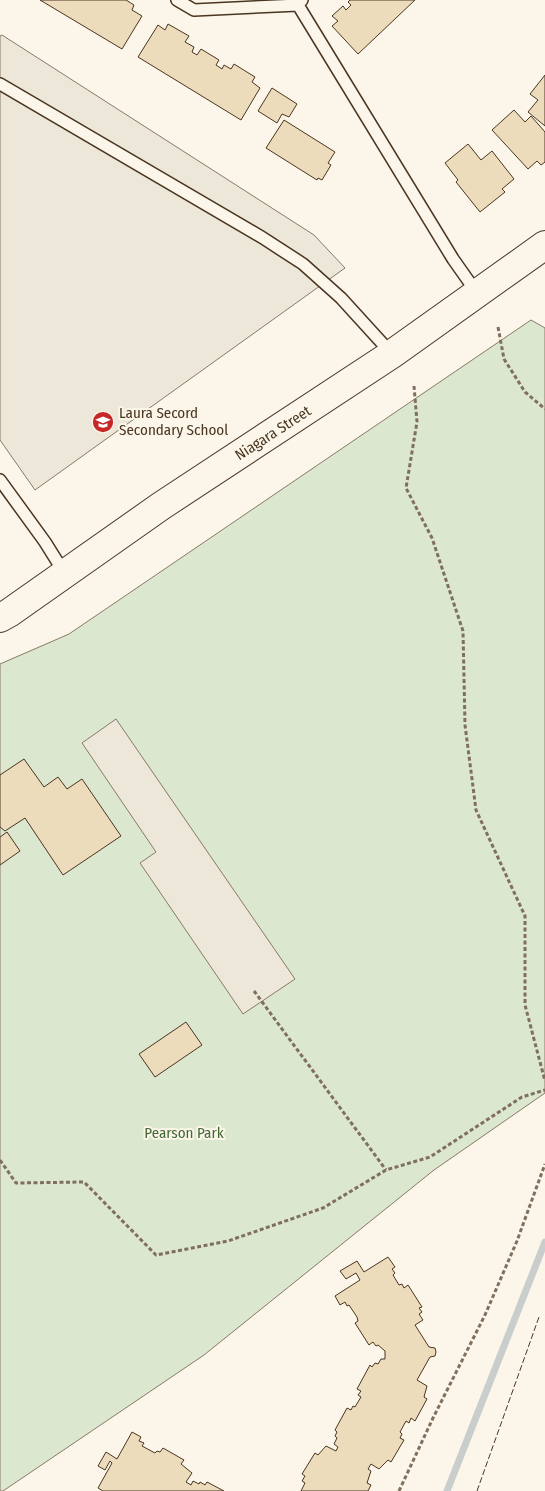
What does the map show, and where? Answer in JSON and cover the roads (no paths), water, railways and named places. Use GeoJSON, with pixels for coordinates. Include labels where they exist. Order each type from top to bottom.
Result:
{"type":"FeatureCollection","features":[{"type":"Feature","properties":{"kind":"main road","name":"Niagara Street"},"geometry":{"type":"LineString","coordinates":[[0,618],[161,506],[392,354],[545,245]]}},
{"type":"Feature","properties":{"kind":"lane"},"geometry":{"type":"LineString","coordinates":[[177,0],[194,10],[300,2],[453,259],[477,293]]}},
{"type":"Feature","properties":{"kind":"lane"},"geometry":{"type":"LineString","coordinates":[[0,84],[263,238],[303,264],[341,298],[392,354]]}},
{"type":"Feature","properties":{"kind":"lane"},"geometry":{"type":"LineString","coordinates":[[0,480],[65,574]]}},
{"type":"Feature","properties":{"kind":"waterway"},"geometry":{"type":"LineString","coordinates":[[447,1491],[545,1242]]}},
{"type":"Feature","properties":{"kind":"place","name":"Laura Secord Secondary School"},"geometry":{"type":"Point","coordinates":[103,422]}},
{"type":"Feature","properties":{"kind":"park label","name":"Pearson Park"},"geometry":{"type":"Point","coordinates":[184,1133]}}]}
